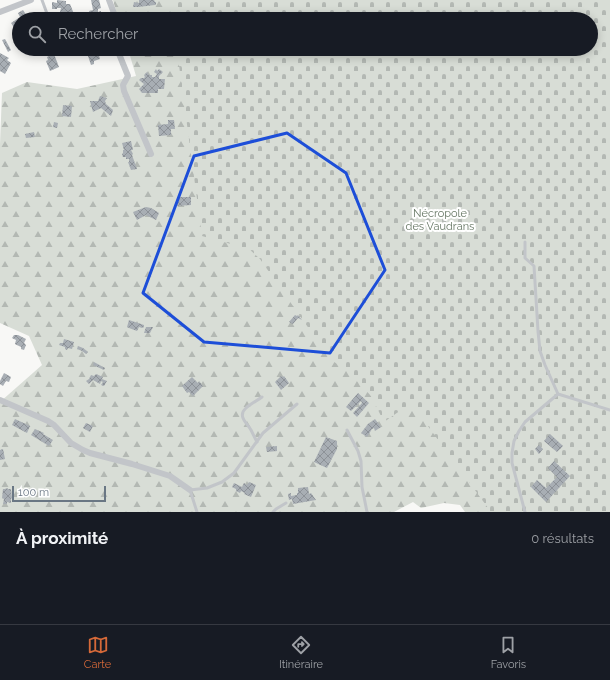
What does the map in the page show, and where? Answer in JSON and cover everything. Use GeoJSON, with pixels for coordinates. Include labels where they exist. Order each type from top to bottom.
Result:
{"type":"FeatureCollection","features":[{"type":"Feature","properties":{"kind":"street"},"geometry":{"type":"LineString","coordinates":[[0,12],[31,0]]}},
{"type":"Feature","properties":{"kind":"street"},"geometry":{"type":"LineString","coordinates":[[109,0],[114,12]]}},
{"type":"Feature","properties":{"kind":"street"},"geometry":{"type":"LineString","coordinates":[[120,56],[128,76],[123,85],[124,91],[150,154]]}},
{"type":"Feature","properties":{"kind":"street"},"geometry":{"type":"LineString","coordinates":[[0,400],[48,421],[71,442],[83,450],[170,476],[190,490]]}},
{"type":"Feature","properties":{"kind":"lane"},"geometry":{"type":"LineString","coordinates":[[42,0],[46,12]]}},
{"type":"Feature","properties":{"kind":"lane"},"geometry":{"type":"LineString","coordinates":[[525,242],[525,258],[534,266],[540,351],[558,394],[610,410]]}},
{"type":"Feature","properties":{"kind":"lane"},"geometry":{"type":"LineString","coordinates":[[525,512],[512,463],[514,441],[525,422],[558,394]]}},
{"type":"Feature","properties":{"kind":"lane"},"geometry":{"type":"LineString","coordinates":[[257,442],[244,420],[243,415],[244,410],[248,406],[262,397]]}},
{"type":"Feature","properties":{"kind":"lane"},"geometry":{"type":"LineString","coordinates":[[197,512],[190,490],[207,488],[222,482],[234,473],[263,433],[296,404]]}},
{"type":"Feature","properties":{"kind":"lane"},"geometry":{"type":"LineString","coordinates":[[347,430],[361,460],[362,487],[368,512]]}},
{"type":"Feature","properties":{"kind":"lane"},"geometry":{"type":"LineString","coordinates":[[273,512],[286,503]]}},
{"type":"Feature","properties":{"kind":"highlighted area"},"geometry":{"type":"Polygon","coordinates":[[[287,133],[346,173],[385,270],[330,353],[204,342],[143,293],[194,156],[287,133]]]}},
{"type":"Feature","properties":{"kind":"green space"},"geometry":{"type":"Polygon","coordinates":[[[113,0],[295,0],[290,12],[116,12],[113,0]]]}},
{"type":"Feature","properties":{"kind":"green space","name":"Nécropole des Vaudrans"},"geometry":{"type":"Polygon","coordinates":[[[175,0],[610,0],[610,512],[491,512],[411,403],[384,422],[371,396],[347,370],[331,360],[260,259],[249,249],[202,236],[179,65],[179,56],[598,56],[598,12],[176,12],[175,0]]]}},
{"type":"Feature","properties":{"kind":"green space"},"geometry":{"type":"Polygon","coordinates":[[[130,56],[287,56],[495,512],[465,512],[460,505],[444,503],[421,508],[413,502],[394,512],[0,512],[0,402],[42,365],[29,336],[0,323],[0,144],[2,93],[27,82],[77,89],[136,76],[130,56]]]}},
{"type":"Feature","properties":{"kind":"building"},"geometry":{"type":"Polygon","coordinates":[[[57,0],[66,1],[66,4],[70,4],[73,12],[60,12],[61,8],[52,9],[52,2],[57,3],[57,0]]]}},
{"type":"Feature","properties":{"kind":"building"},"geometry":{"type":"Polygon","coordinates":[[[91,0],[99,0],[101,8],[98,9],[98,12],[89,12],[93,10],[91,0]]]}},
{"type":"Feature","properties":{"kind":"building"},"geometry":{"type":"Polygon","coordinates":[[[139,0],[154,0],[156,4],[133,7],[134,2],[139,3],[139,0]]]}},
{"type":"Feature","properties":{"kind":"building"},"geometry":{"type":"Polygon","coordinates":[[[5,39],[11,50],[8,52],[2,40],[5,39]]]}},
{"type":"Feature","properties":{"kind":"building"},"geometry":{"type":"Polygon","coordinates":[[[0,53],[9,58],[7,60],[11,63],[5,74],[0,71],[0,53]]]}},
{"type":"Feature","properties":{"kind":"building"},"geometry":{"type":"Polygon","coordinates":[[[55,56],[59,67],[50,71],[46,61],[48,60],[47,57],[55,56]]]}},
{"type":"Feature","properties":{"kind":"building"},"geometry":{"type":"Polygon","coordinates":[[[88,56],[99,56],[100,59],[94,61],[94,64],[91,65],[88,56]]]}},
{"type":"Feature","properties":{"kind":"building"},"geometry":{"type":"Polygon","coordinates":[[[156,69],[157,71],[159,69],[163,72],[159,76],[159,79],[165,79],[164,89],[158,89],[158,93],[142,93],[139,89],[144,84],[139,80],[145,77],[144,75],[147,72],[149,75],[152,75],[152,77],[155,77],[157,74],[154,72],[156,69]]]}},
{"type":"Feature","properties":{"kind":"building"},"geometry":{"type":"Polygon","coordinates":[[[100,96],[107,98],[105,101],[106,104],[113,110],[111,116],[101,108],[93,112],[90,101],[98,101],[100,96]]]}},
{"type":"Feature","properties":{"kind":"building"},"geometry":{"type":"Polygon","coordinates":[[[63,105],[72,106],[71,117],[62,116],[63,105]]]}},
{"type":"Feature","properties":{"kind":"building"},"geometry":{"type":"Polygon","coordinates":[[[168,120],[174,120],[175,129],[171,129],[171,135],[159,136],[158,125],[168,124],[168,120]]]}},
{"type":"Feature","properties":{"kind":"building"},"geometry":{"type":"Polygon","coordinates":[[[54,122],[58,123],[57,128],[53,127],[54,122]]]}},
{"type":"Feature","properties":{"kind":"building"},"geometry":{"type":"Polygon","coordinates":[[[34,132],[35,137],[26,138],[25,134],[34,132]]]}},
{"type":"Feature","properties":{"kind":"building"},"geometry":{"type":"Polygon","coordinates":[[[131,141],[133,150],[131,150],[132,155],[137,169],[131,170],[128,162],[129,159],[123,157],[122,154],[124,150],[122,143],[131,141]]]}},
{"type":"Feature","properties":{"kind":"building"},"geometry":{"type":"Polygon","coordinates":[[[177,197],[191,197],[191,205],[177,206],[177,197]]]}},
{"type":"Feature","properties":{"kind":"building"},"geometry":{"type":"Polygon","coordinates":[[[146,207],[159,213],[156,220],[146,215],[137,220],[133,212],[146,207]]]}},
{"type":"Feature","properties":{"kind":"building"},"geometry":{"type":"Polygon","coordinates":[[[295,315],[298,315],[302,320],[298,318],[293,324],[289,322],[295,315]]]}},
{"type":"Feature","properties":{"kind":"building"},"geometry":{"type":"Polygon","coordinates":[[[129,320],[144,325],[144,327],[139,327],[137,331],[129,328],[127,327],[129,320]]]}},
{"type":"Feature","properties":{"kind":"building"},"geometry":{"type":"Polygon","coordinates":[[[146,327],[153,327],[150,333],[144,333],[146,327]]]}},
{"type":"Feature","properties":{"kind":"building"},"geometry":{"type":"Polygon","coordinates":[[[14,335],[18,335],[26,339],[24,343],[26,345],[24,350],[15,344],[16,340],[12,338],[14,335]]]}},
{"type":"Feature","properties":{"kind":"building"},"geometry":{"type":"Polygon","coordinates":[[[64,339],[74,342],[72,349],[68,348],[67,350],[65,347],[59,345],[60,343],[63,343],[64,339]]]}},
{"type":"Feature","properties":{"kind":"building"},"geometry":{"type":"Polygon","coordinates":[[[78,346],[88,352],[86,354],[77,349],[78,346]]]}},
{"type":"Feature","properties":{"kind":"building"},"geometry":{"type":"Polygon","coordinates":[[[94,362],[105,368],[104,370],[93,365],[94,362]]]}},
{"type":"Feature","properties":{"kind":"building"},"geometry":{"type":"Polygon","coordinates":[[[4,373],[11,377],[9,382],[6,381],[3,386],[0,384],[0,381],[4,373]]]}},
{"type":"Feature","properties":{"kind":"building"},"geometry":{"type":"Polygon","coordinates":[[[96,374],[103,377],[102,379],[107,381],[104,386],[101,385],[103,382],[101,381],[100,384],[93,380],[89,384],[86,381],[91,375],[94,376],[96,374]]]}},
{"type":"Feature","properties":{"kind":"building"},"geometry":{"type":"Polygon","coordinates":[[[281,376],[284,376],[289,383],[281,390],[275,382],[281,376]]]}},
{"type":"Feature","properties":{"kind":"building"},"geometry":{"type":"Polygon","coordinates":[[[192,377],[198,383],[199,381],[203,386],[193,396],[189,392],[187,393],[182,386],[192,377]]]}},
{"type":"Feature","properties":{"kind":"building"},"geometry":{"type":"Polygon","coordinates":[[[358,393],[369,403],[357,417],[353,413],[362,403],[361,401],[351,411],[346,407],[358,393]]]}},
{"type":"Feature","properties":{"kind":"building"},"geometry":{"type":"Polygon","coordinates":[[[15,419],[30,426],[27,433],[12,425],[15,419]]]}},
{"type":"Feature","properties":{"kind":"building"},"geometry":{"type":"Polygon","coordinates":[[[375,419],[381,427],[375,431],[374,428],[372,429],[367,437],[361,433],[368,424],[375,419]]]}},
{"type":"Feature","properties":{"kind":"building"},"geometry":{"type":"Polygon","coordinates":[[[86,423],[93,426],[90,432],[83,428],[86,423]]]}},
{"type":"Feature","properties":{"kind":"building"},"geometry":{"type":"Polygon","coordinates":[[[35,429],[44,433],[43,434],[53,440],[49,446],[31,435],[35,429]]]}},
{"type":"Feature","properties":{"kind":"building"},"geometry":{"type":"Polygon","coordinates":[[[550,434],[563,446],[557,452],[544,441],[550,434]]]}},
{"type":"Feature","properties":{"kind":"building"},"geometry":{"type":"Polygon","coordinates":[[[326,437],[337,441],[337,449],[327,468],[314,462],[326,437]]]}},
{"type":"Feature","properties":{"kind":"building"},"geometry":{"type":"Polygon","coordinates":[[[539,445],[543,449],[539,454],[535,449],[539,445]]]}},
{"type":"Feature","properties":{"kind":"building"},"geometry":{"type":"Polygon","coordinates":[[[277,446],[277,451],[267,452],[266,447],[277,446]]]}},
{"type":"Feature","properties":{"kind":"building"},"geometry":{"type":"Polygon","coordinates":[[[3,449],[5,459],[0,460],[0,450],[3,449]]]}},
{"type":"Feature","properties":{"kind":"building"},"geometry":{"type":"Polygon","coordinates":[[[554,461],[570,476],[546,502],[531,487],[537,480],[546,488],[557,477],[548,468],[554,461]]]}},
{"type":"Feature","properties":{"kind":"building"},"geometry":{"type":"Polygon","coordinates":[[[249,482],[256,485],[251,497],[241,491],[240,493],[236,491],[236,489],[232,487],[234,483],[242,487],[244,483],[247,485],[249,482]]]}},
{"type":"Feature","properties":{"kind":"building"},"geometry":{"type":"Polygon","coordinates":[[[308,487],[309,494],[311,493],[316,500],[293,504],[292,499],[289,500],[288,494],[291,493],[291,496],[297,495],[298,488],[308,487]]]}},
{"type":"Feature","properties":{"kind":"building"},"geometry":{"type":"Polygon","coordinates":[[[3,489],[11,489],[11,503],[7,502],[7,504],[3,504],[3,489]]]}}]}
